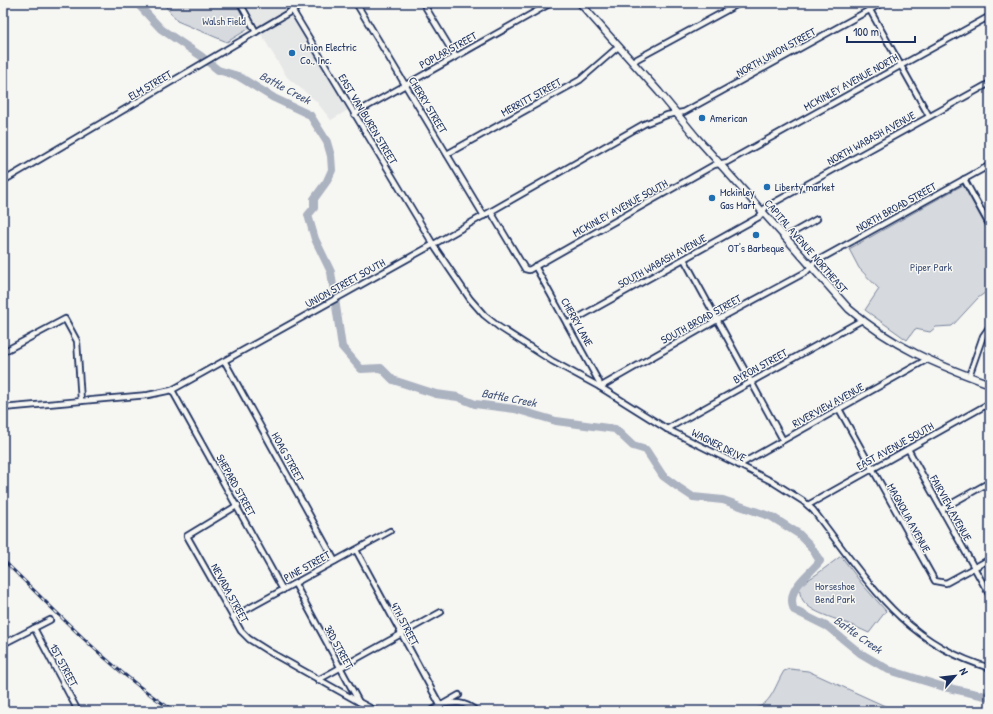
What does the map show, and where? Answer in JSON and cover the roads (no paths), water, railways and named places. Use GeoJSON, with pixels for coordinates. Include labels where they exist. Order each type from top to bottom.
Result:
{"type":"FeatureCollection","features":[{"type":"Feature","properties":{"kind":"main road","name":"CAPITAL AVENUE NORTHEAST"},"geometry":{"type":"LineString","coordinates":[[580,3],[834,294],[862,320],[893,342],[926,360],[990,384]]}},
{"type":"Feature","properties":{"kind":"street"},"geometry":{"type":"LineString","coordinates":[[240,3],[256,32]]}},
{"type":"Feature","properties":{"kind":"street","name":"EAST VAN BUREN STREET"},"geometry":{"type":"LineString","coordinates":[[288,3],[434,244]]}},
{"type":"Feature","properties":{"kind":"street","name":"ELM STREET"},"geometry":{"type":"LineString","coordinates":[[3,181],[305,3]]}},
{"type":"Feature","properties":{"kind":"street","name":"CHERRY STREET"},"geometry":{"type":"LineString","coordinates":[[356,3],[484,216]]}},
{"type":"Feature","properties":{"kind":"street"},"geometry":{"type":"LineString","coordinates":[[423,3],[455,56]]}},
{"type":"Feature","properties":{"kind":"street","name":"POPLAR STREET"},"geometry":{"type":"LineString","coordinates":[[354,114],[551,3]]}},
{"type":"Feature","properties":{"kind":"street"},"geometry":{"type":"LineString","coordinates":[[633,63],[637,59],[740,3]]}},
{"type":"Feature","properties":{"kind":"street"},"geometry":{"type":"LineString","coordinates":[[866,3],[929,116]]}},
{"type":"Feature","properties":{"kind":"street","name":"NORTH UNION STREET"},"geometry":{"type":"LineString","coordinates":[[676,114],[684,112],[882,3]]}},
{"type":"Feature","properties":{"kind":"street","name":"MCKINLEY AVENUE NORTH"},"geometry":{"type":"LineString","coordinates":[[721,164],[990,16]]}},
{"type":"Feature","properties":{"kind":"street","name":"MERRITT STREET"},"geometry":{"type":"LineString","coordinates":[[447,154],[581,80],[618,47]]}},
{"type":"Feature","properties":{"kind":"street","name":"NORTH WABASH AVENUE"},"geometry":{"type":"LineString","coordinates":[[763,212],[766,207],[990,83]]}},
{"type":"Feature","properties":{"kind":"street","name":"UNION STREET SOUTH"},"geometry":{"type":"LineString","coordinates":[[3,408],[148,395],[172,390],[225,362],[644,124],[667,115],[676,114]]}},
{"type":"Feature","properties":{"kind":"street","name":"MCKINLEY AVENUE SOUTH"},"geometry":{"type":"LineString","coordinates":[[491,212],[525,269],[530,270],[714,165],[721,164]]}},
{"type":"Feature","properties":{"kind":"street","name":"NORTH BROAD STREET"},"geometry":{"type":"LineString","coordinates":[[811,267],[815,262],[990,165]]}},
{"type":"Feature","properties":{"kind":"street"},"geometry":{"type":"LineString","coordinates":[[964,180],[990,226]]}},
{"type":"Feature","properties":{"kind":"street","name":"SOUTH WABASH AVENUE"},"geometry":{"type":"LineString","coordinates":[[567,324],[759,217],[763,212]]}},
{"type":"Feature","properties":{"kind":"street"},"geometry":{"type":"LineString","coordinates":[[785,237],[817,219]]}},
{"type":"Feature","properties":{"kind":"street","name":"WAGNER DRIVE"},"geometry":{"type":"LineString","coordinates":[[434,244],[459,284],[484,315],[499,327],[552,361],[600,387],[667,429],[773,482],[808,505],[877,595],[894,613],[922,635],[948,651],[990,668]]}},
{"type":"Feature","properties":{"kind":"street"},"geometry":{"type":"LineString","coordinates":[[684,259],[783,440]]}},
{"type":"Feature","properties":{"kind":"street","name":"CHERRY LANE"},"geometry":{"type":"LineString","coordinates":[[535,266],[599,382],[600,387]]}},
{"type":"Feature","properties":{"kind":"street","name":"SOUTH BROAD STREET"},"geometry":{"type":"LineString","coordinates":[[600,387],[717,320],[806,272],[811,267]]}},
{"type":"Feature","properties":{"kind":"street"},"geometry":{"type":"LineString","coordinates":[[3,352],[65,319],[77,342],[81,401]]}},
{"type":"Feature","properties":{"kind":"street","name":"BYRON STREET"},"geometry":{"type":"LineString","coordinates":[[667,429],[862,320]]}},
{"type":"Feature","properties":{"kind":"street"},"geometry":{"type":"LineString","coordinates":[[969,376],[983,336],[990,326]]}},
{"type":"Feature","properties":{"kind":"street","name":"RIVERVIEW AVENUE"},"geometry":{"type":"LineString","coordinates":[[739,465],[926,360]]}},
{"type":"Feature","properties":{"kind":"street","name":"HOAG STREET"},"geometry":{"type":"LineString","coordinates":[[225,362],[335,562]]}},
{"type":"Feature","properties":{"kind":"street","name":"SHEPARD STREET"},"geometry":{"type":"LineString","coordinates":[[172,390],[238,506],[283,590]]}},
{"type":"Feature","properties":{"kind":"street","name":"EAST AVENUE SOUTH"},"geometry":{"type":"LineString","coordinates":[[808,505],[990,403]]}},
{"type":"Feature","properties":{"kind":"street","name":"MAGNOLIA AVENUE"},"geometry":{"type":"LineString","coordinates":[[839,409],[935,581],[946,583],[990,559]]}},
{"type":"Feature","properties":{"kind":"street","name":"FAIRVIEW AVENUE"},"geometry":{"type":"LineString","coordinates":[[908,449],[990,596]]}},
{"type":"Feature","properties":{"kind":"street"},"geometry":{"type":"LineString","coordinates":[[942,509],[990,482]]}},
{"type":"Feature","properties":{"kind":"street","name":"NEVADA STREET"},"geometry":{"type":"LineString","coordinates":[[238,506],[187,536],[241,631],[250,639],[318,680],[360,702]]}},
{"type":"Feature","properties":{"kind":"street","name":"PINE STREET"},"geometry":{"type":"LineString","coordinates":[[233,617],[390,531]]}},
{"type":"Feature","properties":{"kind":"street","name":"4TH STREET"},"geometry":{"type":"LineString","coordinates":[[356,550],[440,705]]}},
{"type":"Feature","properties":{"kind":"street","name":"3RD STREET"},"geometry":{"type":"LineString","coordinates":[[295,584],[360,702]]}},
{"type":"Feature","properties":{"kind":"street"},"geometry":{"type":"LineString","coordinates":[[318,680],[441,612]]}},
{"type":"Feature","properties":{"kind":"street"},"geometry":{"type":"LineString","coordinates":[[3,644],[50,620]]}},
{"type":"Feature","properties":{"kind":"street","name":"1ST STREET"},"geometry":{"type":"LineString","coordinates":[[34,628],[78,711]]}},
{"type":"Feature","properties":{"kind":"street"},"geometry":{"type":"LineString","coordinates":[[431,711],[460,695]]}},
{"type":"Feature","properties":{"kind":"street"},"geometry":{"type":"LineString","coordinates":[[360,702],[376,711]]}},
{"type":"Feature","properties":{"kind":"street"},"geometry":{"type":"LineString","coordinates":[[440,705],[454,702],[469,705],[476,711]]}},
{"type":"Feature","properties":{"kind":"waterway","name":"Battle Creek"},"geometry":{"type":"LineString","coordinates":[[137,3],[161,29],[201,56],[218,70],[238,76],[274,98],[310,115],[327,142],[331,156],[332,170],[327,181],[314,199],[314,208],[308,215],[315,239],[331,272],[342,347],[361,369],[381,368],[393,380],[436,394],[458,397],[475,404],[515,409],[556,421],[615,429],[633,446],[646,450],[663,476],[693,497],[723,500],[772,517],[799,534],[809,544],[820,561],[795,589],[792,602],[794,610],[828,627],[860,653],[889,670],[944,687],[990,697]]}},
{"type":"Feature","properties":{"kind":"railway"},"geometry":{"type":"LineString","coordinates":[[3,560],[106,659],[128,678],[174,711]]}},
{"type":"Feature","properties":{"kind":"place","name":"Union Electric Co., Inc."},"geometry":{"type":"Point","coordinates":[292,53]}},
{"type":"Feature","properties":{"kind":"place","name":"American"},"geometry":{"type":"Point","coordinates":[702,118]}},
{"type":"Feature","properties":{"kind":"place","name":"Liberty market"},"geometry":{"type":"Point","coordinates":[767,187]}},
{"type":"Feature","properties":{"kind":"place","name":"Mckinley Gas Mart"},"geometry":{"type":"Point","coordinates":[712,198]}},
{"type":"Feature","properties":{"kind":"place","name":"OT's Barbeque"},"geometry":{"type":"Point","coordinates":[756,235]}},
{"type":"Feature","properties":{"kind":"park label","name":"Walsh Field"},"geometry":{"type":"Point","coordinates":[224,21]}},
{"type":"Feature","properties":{"kind":"park label","name":"Piper Park"},"geometry":{"type":"Point","coordinates":[931,267]}},
{"type":"Feature","properties":{"kind":"park label","name":"Horseshoe Bend Park"},"geometry":{"type":"Point","coordinates":[835,592]}}]}
